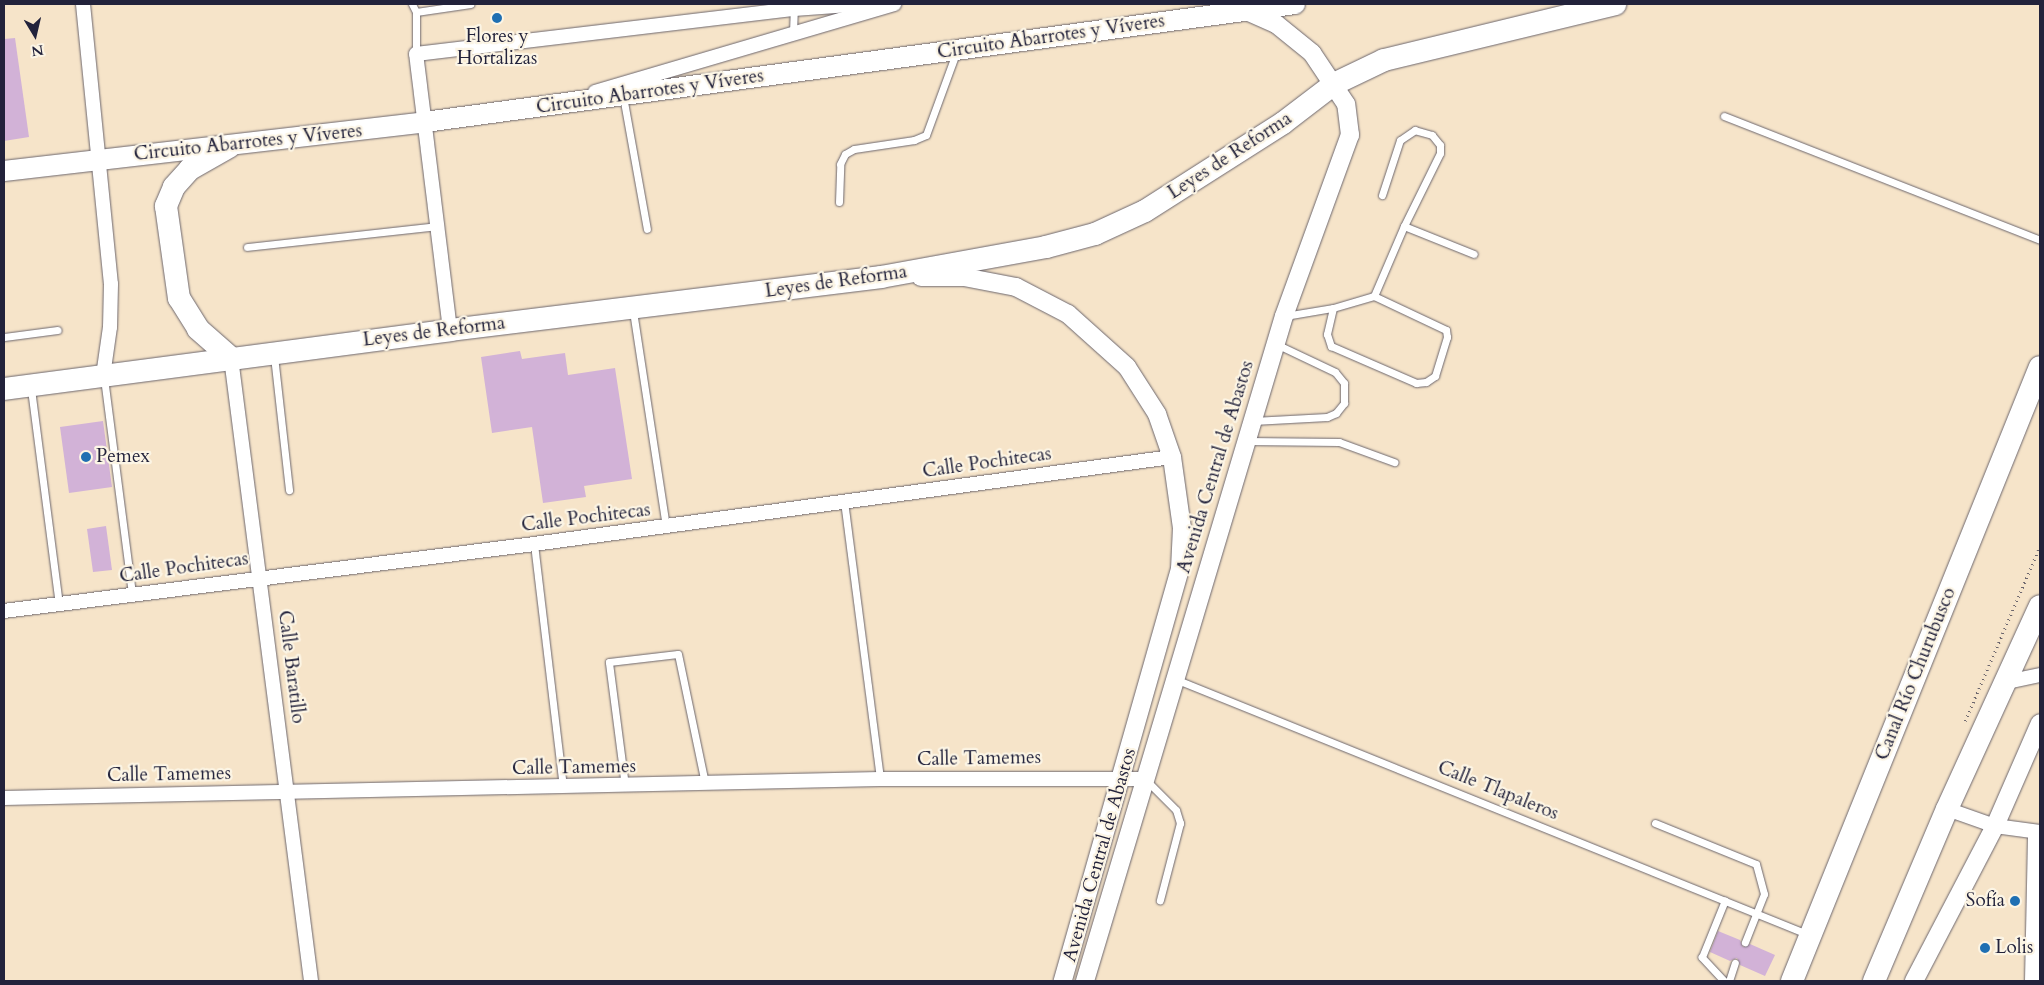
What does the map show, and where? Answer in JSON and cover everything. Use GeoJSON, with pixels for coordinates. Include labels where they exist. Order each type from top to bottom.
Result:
{"type":"FeatureCollection","features":[{"type":"Feature","properties":{"kind":"main road","name":"Circuito Abarrotes y Víveres"},"geometry":{"type":"LineString","coordinates":[[4,171],[229,147],[425,122],[1295,4]]}},
{"type":"Feature","properties":{"kind":"main road","name":"Leyes de Reforma"},"geometry":{"type":"LineString","coordinates":[[4,389],[450,330],[881,278],[1095,234],[1145,211],[1214,169],[1334,84],[1384,60],[1615,4]]}},
{"type":"Feature","properties":{"kind":"main road"},"geometry":{"type":"LineString","coordinates":[[229,147],[190,169],[174,187],[166,206],[179,298],[198,330],[231,358]]}},
{"type":"Feature","properties":{"kind":"main road","name":"Canal Río Churubusco"},"geometry":{"type":"LineString","coordinates":[[1792,981],[2040,366]]}},
{"type":"Feature","properties":{"kind":"main road"},"geometry":{"type":"LineString","coordinates":[[1874,981],[1948,809],[2040,606]]}},
{"type":"Feature","properties":{"kind":"street"},"geometry":{"type":"LineString","coordinates":[[83,4],[101,160],[111,284],[110,327],[103,376]]}},
{"type":"Feature","properties":{"kind":"street"},"geometry":{"type":"LineString","coordinates":[[450,330],[416,54],[794,6],[863,4]]}},
{"type":"Feature","properties":{"kind":"street"},"geometry":{"type":"LineString","coordinates":[[548,105],[894,4]]}},
{"type":"Feature","properties":{"kind":"street","name":"Avenida Central de Abastos"},"geometry":{"type":"LineString","coordinates":[[1085,981],[1174,678],[1284,316],[1350,135],[1346,104],[1312,53],[1295,37],[1245,10]]}},
{"type":"Feature","properties":{"kind":"street","name":"Avenida Central de Abastos"},"geometry":{"type":"LineString","coordinates":[[881,278],[964,277],[1008,285],[1068,314],[1127,367],[1157,414],[1172,457],[1182,528],[1180,570],[1063,981]]}},
{"type":"Feature","properties":{"kind":"street","name":"Calle Baratillo"},"geometry":{"type":"LineString","coordinates":[[231,358],[310,981]]}},
{"type":"Feature","properties":{"kind":"street","name":"Calle Pochitecas"},"geometry":{"type":"LineString","coordinates":[[4,611],[260,576],[534,544],[1172,457]]}},
{"type":"Feature","properties":{"kind":"street"},"geometry":{"type":"LineString","coordinates":[[2007,682],[2040,675]]}},
{"type":"Feature","properties":{"kind":"street"},"geometry":{"type":"LineString","coordinates":[[1914,981],[1995,826],[2040,723]]}},
{"type":"Feature","properties":{"kind":"street","name":"Calle Tamemes"},"geometry":{"type":"LineString","coordinates":[[4,798],[880,779],[1121,777],[1145,779]]}},
{"type":"Feature","properties":{"kind":"street"},"geometry":{"type":"LineString","coordinates":[[1948,809],[1995,826],[2038,832],[2032,981]]}},
{"type":"Feature","properties":{"kind":"lane"},"geometry":{"type":"LineString","coordinates":[[412,4],[416,12],[416,54]]}},
{"type":"Feature","properties":{"kind":"lane"},"geometry":{"type":"LineString","coordinates":[[416,12],[470,4]]}},
{"type":"Feature","properties":{"kind":"lane"},"geometry":{"type":"LineString","coordinates":[[794,6],[794,33]]}},
{"type":"Feature","properties":{"kind":"lane"},"geometry":{"type":"LineString","coordinates":[[839,202],[840,164],[845,154],[854,149],[914,140],[926,135],[957,50]]}},
{"type":"Feature","properties":{"kind":"lane"},"geometry":{"type":"LineString","coordinates":[[622,95],[646,229]]}},
{"type":"Feature","properties":{"kind":"lane"},"geometry":{"type":"LineString","coordinates":[[1724,116],[2040,240]]}},
{"type":"Feature","properties":{"kind":"lane"},"geometry":{"type":"LineString","coordinates":[[1374,296],[1404,226],[1440,153],[1440,145],[1432,135],[1415,130],[1400,140],[1382,195]]}},
{"type":"Feature","properties":{"kind":"lane"},"geometry":{"type":"LineString","coordinates":[[248,247],[437,226]]}},
{"type":"Feature","properties":{"kind":"lane"},"geometry":{"type":"LineString","coordinates":[[1404,226],[1474,254]]}},
{"type":"Feature","properties":{"kind":"lane"},"geometry":{"type":"LineString","coordinates":[[1284,316],[1333,308],[1374,296],[1446,330],[1447,337],[1435,376],[1426,382],[1416,383],[1331,346],[1327,334],[1333,308]]}},
{"type":"Feature","properties":{"kind":"lane"},"geometry":{"type":"LineString","coordinates":[[633,308],[666,526]]}},
{"type":"Feature","properties":{"kind":"lane"},"geometry":{"type":"LineString","coordinates":[[4,338],[58,330]]}},
{"type":"Feature","properties":{"kind":"lane"},"geometry":{"type":"LineString","coordinates":[[1253,421],[1327,417],[1336,413],[1344,403],[1344,383],[1336,372],[1276,344]]}},
{"type":"Feature","properties":{"kind":"lane"},"geometry":{"type":"LineString","coordinates":[[274,353],[289,490]]}},
{"type":"Feature","properties":{"kind":"lane"},"geometry":{"type":"LineString","coordinates":[[103,376],[132,594]]}},
{"type":"Feature","properties":{"kind":"lane"},"geometry":{"type":"LineString","coordinates":[[31,386],[59,604]]}},
{"type":"Feature","properties":{"kind":"lane"},"geometry":{"type":"LineString","coordinates":[[1247,441],[1339,442],[1394,462]]}},
{"type":"Feature","properties":{"kind":"lane"},"geometry":{"type":"LineString","coordinates":[[844,502],[880,779]]}},
{"type":"Feature","properties":{"kind":"lane"},"geometry":{"type":"LineString","coordinates":[[534,544],[563,787]]}},
{"type":"Feature","properties":{"kind":"lane"},"geometry":{"type":"LineString","coordinates":[[625,786],[609,662],[678,654],[705,783]]}},
{"type":"Feature","properties":{"kind":"lane","name":"Calle Tlapaleros"},"geometry":{"type":"LineString","coordinates":[[1174,678],[1810,935]]}},
{"type":"Feature","properties":{"kind":"lane"},"geometry":{"type":"LineString","coordinates":[[1145,779],[1176,810],[1180,824],[1160,900]]}},
{"type":"Feature","properties":{"kind":"lane"},"geometry":{"type":"LineString","coordinates":[[1655,823],[1756,864],[1764,894],[1744,942]]}},
{"type":"Feature","properties":{"kind":"lane"},"geometry":{"type":"LineString","coordinates":[[1724,981],[1702,957],[1725,900]]}},
{"type":"Feature","properties":{"kind":"lane"},"geometry":{"type":"LineString","coordinates":[[1729,981],[1735,963]]}},
{"type":"Feature","properties":{"kind":"building"},"geometry":{"type":"Polygon","coordinates":[[[15,38],[29,137],[4,141],[4,39],[15,38]]]}},
{"type":"Feature","properties":{"kind":"building"},"geometry":{"type":"Polygon","coordinates":[[[520,351],[522,359],[565,353],[568,375],[615,368],[632,479],[584,486],[586,497],[543,503],[532,427],[492,433],[481,357],[520,351]]]}},
{"type":"Feature","properties":{"kind":"building","name":"Pemex"},"geometry":{"type":"Polygon","coordinates":[[[103,421],[112,487],[69,493],[60,427],[103,421]]]}},
{"type":"Feature","properties":{"kind":"building"},"geometry":{"type":"Polygon","coordinates":[[[106,526],[112,570],[93,572],[87,529],[106,526]]]}},
{"type":"Feature","properties":{"kind":"building"},"geometry":{"type":"Polygon","coordinates":[[[1718,931],[1740,940],[1743,947],[1750,944],[1775,955],[1765,976],[1740,965],[1737,958],[1730,961],[1710,952],[1718,931]]]}},
{"type":"Feature","properties":{"kind":"place","name":"Flores y Hortalizas"},"geometry":{"type":"Point","coordinates":[497,18]}},
{"type":"Feature","properties":{"kind":"place","name":"Pemex"},"geometry":{"type":"Point","coordinates":[86,457]}},
{"type":"Feature","properties":{"kind":"place","name":"Sofía"},"geometry":{"type":"Point","coordinates":[2015,901]}},
{"type":"Feature","properties":{"kind":"place","name":"Lolis"},"geometry":{"type":"Point","coordinates":[1985,948]}}]}
